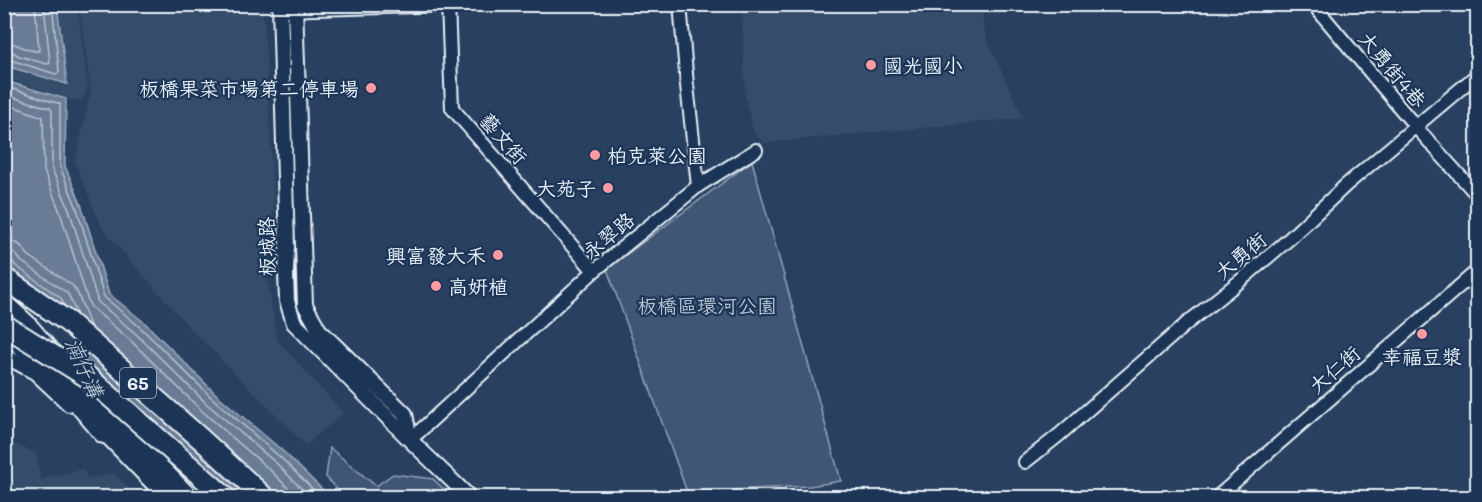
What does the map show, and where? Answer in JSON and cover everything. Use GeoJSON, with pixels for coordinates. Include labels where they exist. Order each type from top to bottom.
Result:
{"type":"FeatureCollection","features":[{"type":"Feature","properties":{"kind":"highway","name":"65"},"geometry":{"type":"LineString","coordinates":[[4,278],[68,322],[265,498]]}},
{"type":"Feature","properties":{"kind":"highway"},"geometry":{"type":"LineString","coordinates":[[4,305],[26,325],[74,381],[188,498]]}},
{"type":"Feature","properties":{"kind":"highway","name":"65"},"geometry":{"type":"LineString","coordinates":[[4,326],[89,378],[226,498]]}},
{"type":"Feature","properties":{"kind":"highway"},"geometry":{"type":"LineString","coordinates":[[4,326],[60,381],[104,433]]}},
{"type":"Feature","properties":{"kind":"street"},"geometry":{"type":"LineString","coordinates":[[280,7],[455,4]]}},
{"type":"Feature","properties":{"kind":"street"},"geometry":{"type":"LineString","coordinates":[[680,4],[698,186]]}},
{"type":"Feature","properties":{"kind":"street","name":"大勇街4巷"},"geometry":{"type":"LineString","coordinates":[[1313,4],[1478,196]]}},
{"type":"Feature","properties":{"kind":"street","name":"藝文街"},"geometry":{"type":"LineString","coordinates":[[448,5],[452,108],[594,271]]}},
{"type":"Feature","properties":{"kind":"street","name":"板城路"},"geometry":{"type":"LineString","coordinates":[[280,7],[287,301],[294,323],[470,498]]}},
{"type":"Feature","properties":{"kind":"street","name":"板城路"},"geometry":{"type":"LineString","coordinates":[[295,7],[305,305],[319,330],[405,414],[410,440]]}},
{"type":"Feature","properties":{"kind":"street","name":"大勇街"},"geometry":{"type":"LineString","coordinates":[[1025,462],[1281,246],[1346,184],[1478,74]]}},
{"type":"Feature","properties":{"kind":"street","name":"永翠路"},"geometry":{"type":"LineString","coordinates":[[410,440],[594,271],[698,186],[756,150]]}},
{"type":"Feature","properties":{"kind":"street","name":"大仁街"},"geometry":{"type":"LineString","coordinates":[[1216,498],[1478,270]]}},
{"type":"Feature","properties":{"kind":"street"},"geometry":{"type":"LineString","coordinates":[[4,355],[35,372],[104,433],[167,498]]}},
{"type":"Feature","properties":{"kind":"shaded area"},"geometry":{"type":"Polygon","coordinates":[[[5,5],[77,5],[88,87],[82,100],[72,100],[9,79],[5,83],[5,5]]]}},
{"type":"Feature","properties":{"kind":"shaded area"},"geometry":{"type":"Polygon","coordinates":[[[79,5],[263,5],[274,207],[264,259],[277,340],[343,413],[306,445],[187,325],[102,228],[75,162],[91,91],[79,5]]]}},
{"type":"Feature","properties":{"kind":"shaded area","name":"國光國小"},"geometry":{"type":"Polygon","coordinates":[[[742,5],[981,5],[985,35],[1023,118],[764,143],[754,133],[745,95],[742,5]]]}},
{"type":"Feature","properties":{"kind":"shaded area"},"geometry":{"type":"Polygon","coordinates":[[[4,440],[36,453],[41,479],[83,469],[87,478],[114,474],[138,497],[5,497],[4,440]]]}},
{"type":"Feature","properties":{"kind":"green space","name":"板橋區環河公園"},"geometry":{"type":"Polygon","coordinates":[[[752,161],[841,481],[810,486],[687,492],[607,269],[752,161]]]}},
{"type":"Feature","properties":{"kind":"green space"},"geometry":{"type":"Polygon","coordinates":[[[330,448],[376,486],[393,474],[433,479],[452,497],[344,497],[326,477],[330,448]]]}},
{"type":"Feature","properties":{"kind":"water"},"geometry":{"type":"Polygon","coordinates":[[[4,5],[57,5],[67,84],[13,68],[5,63],[4,5]]]}},
{"type":"Feature","properties":{"kind":"water"},"geometry":{"type":"Polygon","coordinates":[[[9,82],[66,99],[65,166],[81,204],[109,294],[145,323],[216,394],[285,453],[330,497],[209,497],[189,481],[148,425],[80,360],[58,303],[11,270],[5,259],[4,86],[6,87],[9,82]]]}},
{"type":"Feature","properties":{"kind":"place","name":"國光國小"},"geometry":{"type":"Point","coordinates":[871,65]}},
{"type":"Feature","properties":{"kind":"place","name":"板橋果菜市場第二停車場"},"geometry":{"type":"Point","coordinates":[371,88]}},
{"type":"Feature","properties":{"kind":"place","name":"柏克萊公園"},"geometry":{"type":"Point","coordinates":[595,155]}},
{"type":"Feature","properties":{"kind":"place","name":"大苑子"},"geometry":{"type":"Point","coordinates":[608,188]}},
{"type":"Feature","properties":{"kind":"place","name":"興富發大禾"},"geometry":{"type":"Point","coordinates":[498,255]}},
{"type":"Feature","properties":{"kind":"place","name":"高妍植"},"geometry":{"type":"Point","coordinates":[436,286]}},
{"type":"Feature","properties":{"kind":"place","name":"幸福豆漿"},"geometry":{"type":"Point","coordinates":[1422,334]}},
{"type":"Feature","properties":{"kind":"water label","name":"湳仔溝"},"geometry":{"type":"Point","coordinates":[85,367]}}]}
